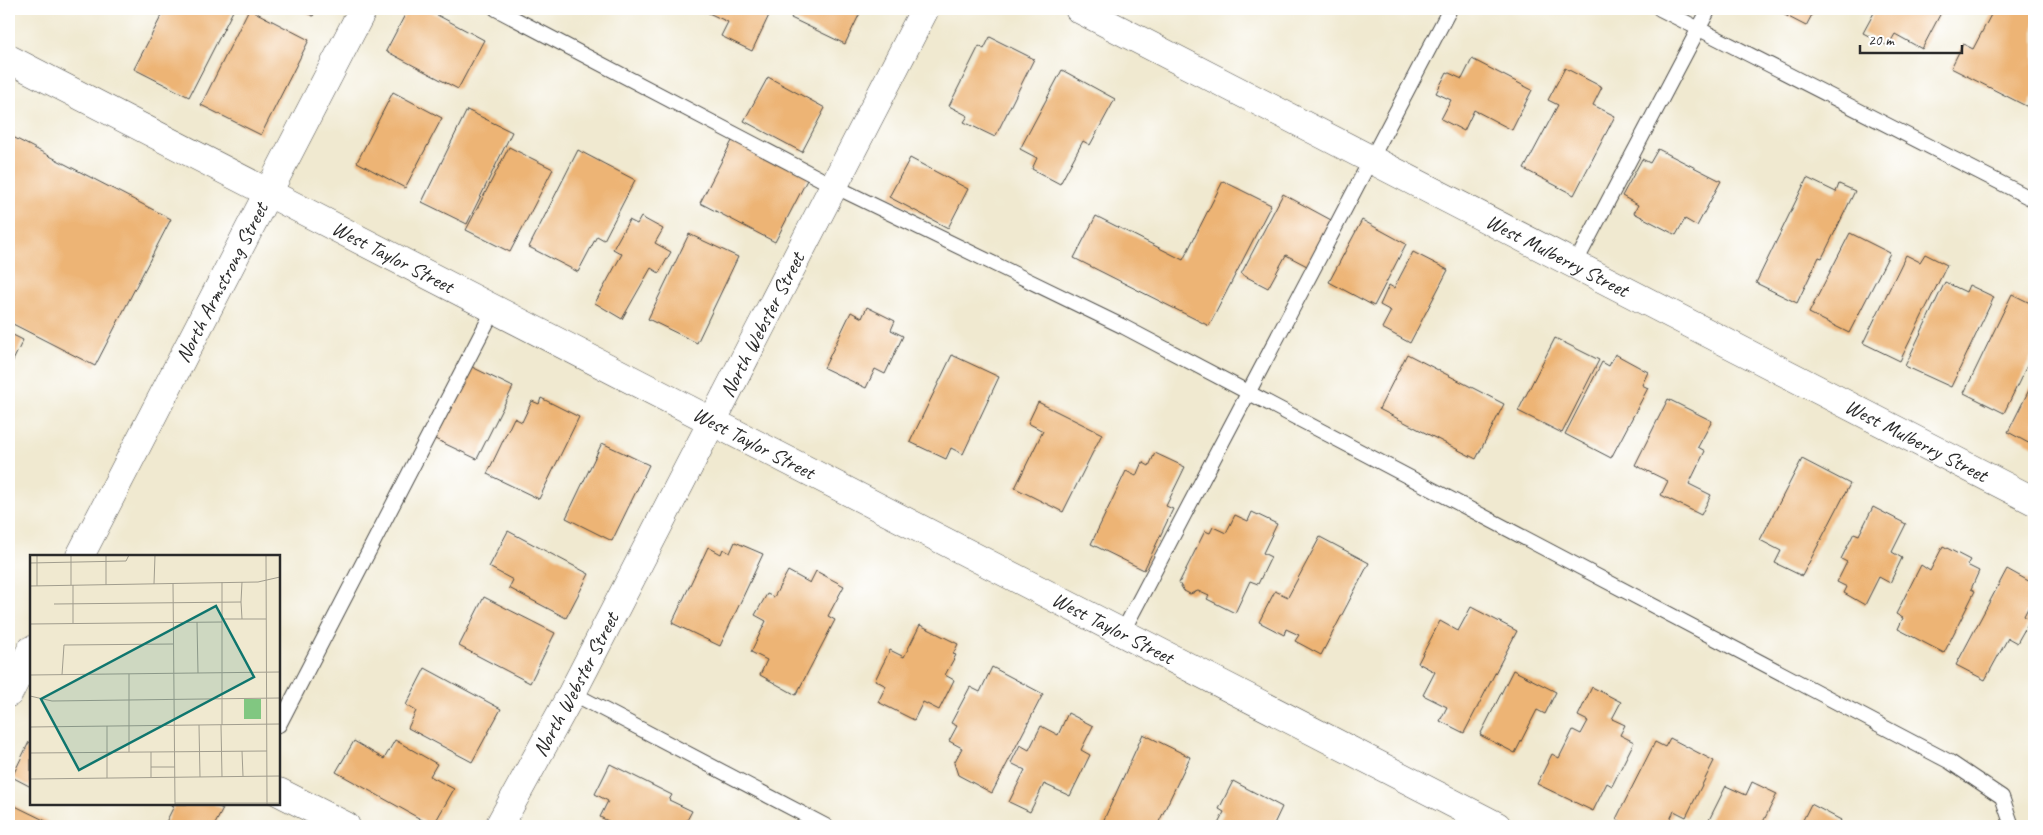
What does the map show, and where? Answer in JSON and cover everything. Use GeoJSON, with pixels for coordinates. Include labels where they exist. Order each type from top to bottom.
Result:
{"type":"FeatureCollection","features":[{"type":"Feature","properties":{"kind":"street","name":"North Armstrong Street"},"geometry":{"type":"LineString","coordinates":[[81,555],[363,9]]}},
{"type":"Feature","properties":{"kind":"street","name":"North Webster Street"},"geometry":{"type":"LineString","coordinates":[[499,826],[572,693],[925,9]]}},
{"type":"Feature","properties":{"kind":"street","name":"West Mulberry Street"},"geometry":{"type":"LineString","coordinates":[[1079,9],[2034,501]]}},
{"type":"Feature","properties":{"kind":"street","name":"West Taylor Street"},"geometry":{"type":"LineString","coordinates":[[9,59],[1497,826]]}},
{"type":"Feature","properties":{"kind":"street"},"geometry":{"type":"LineString","coordinates":[[280,793],[346,826]]}},
{"type":"Feature","properties":{"kind":"lane"},"geometry":{"type":"LineString","coordinates":[[496,9],[834,186],[1124,327],[1950,762],[2002,797],[2012,826]]}},
{"type":"Feature","properties":{"kind":"lane"},"geometry":{"type":"LineString","coordinates":[[1122,633],[1450,9]]}},
{"type":"Feature","properties":{"kind":"lane"},"geometry":{"type":"LineString","coordinates":[[1660,9],[2034,200]]}},
{"type":"Feature","properties":{"kind":"lane"},"geometry":{"type":"LineString","coordinates":[[1575,264],[1709,9]]}},
{"type":"Feature","properties":{"kind":"lane"},"geometry":{"type":"LineString","coordinates":[[280,723],[494,309]]}},
{"type":"Feature","properties":{"kind":"lane"},"geometry":{"type":"LineString","coordinates":[[572,693],[826,826]]}},
{"type":"Feature","properties":{"kind":"building"},"geometry":{"type":"Polygon","coordinates":[[[165,9],[234,9],[189,97],[134,69],[165,9]]]}},
{"type":"Feature","properties":{"kind":"building"},"geometry":{"type":"Polygon","coordinates":[[[249,9],[309,40],[261,135],[201,105],[249,9]]]}},
{"type":"Feature","properties":{"kind":"building"},"geometry":{"type":"Polygon","coordinates":[[[298,9],[317,9],[313,16],[298,9]]]}},
{"type":"Feature","properties":{"kind":"building"},"geometry":{"type":"Polygon","coordinates":[[[408,9],[426,9],[484,40],[458,89],[386,51],[408,9]]]}},
{"type":"Feature","properties":{"kind":"building"},"geometry":{"type":"Polygon","coordinates":[[[700,9],[772,9],[752,51],[721,36],[728,22],[700,9]]]}},
{"type":"Feature","properties":{"kind":"building"},"geometry":{"type":"Polygon","coordinates":[[[795,9],[862,9],[845,44],[791,18],[795,9]]]}},
{"type":"Feature","properties":{"kind":"building"},"geometry":{"type":"Polygon","coordinates":[[[1773,9],[1815,9],[1806,26],[1773,9]]]}},
{"type":"Feature","properties":{"kind":"building"},"geometry":{"type":"Polygon","coordinates":[[[1876,9],[1943,9],[1922,49],[1895,34],[1888,46],[1863,33],[1876,9]]]}},
{"type":"Feature","properties":{"kind":"building"},"geometry":{"type":"Polygon","coordinates":[[[1994,9],[2034,9],[2034,95],[2028,107],[1951,68],[1963,44],[1973,49],[1994,9]]]}},
{"type":"Feature","properties":{"kind":"building"},"geometry":{"type":"Polygon","coordinates":[[[990,37],[1034,59],[995,137],[964,122],[968,116],[949,106],[979,46],[984,49],[990,37]]]}},
{"type":"Feature","properties":{"kind":"building"},"geometry":{"type":"Polygon","coordinates":[[[1472,59],[1532,90],[1512,130],[1474,110],[1464,131],[1441,119],[1451,100],[1436,93],[1447,72],[1462,79],[1472,59]]]}},
{"type":"Feature","properties":{"kind":"building"},"geometry":{"type":"Polygon","coordinates":[[[1565,68],[1602,87],[1593,105],[1615,116],[1574,195],[1524,169],[1558,105],[1548,100],[1565,68]]]}},
{"type":"Feature","properties":{"kind":"building"},"geometry":{"type":"Polygon","coordinates":[[[1062,70],[1115,99],[1090,145],[1083,141],[1060,184],[1032,169],[1037,158],[1020,149],[1062,70]]]}},
{"type":"Feature","properties":{"kind":"building"},"geometry":{"type":"Polygon","coordinates":[[[768,77],[825,108],[802,152],[744,121],[768,77]]]}},
{"type":"Feature","properties":{"kind":"building"},"geometry":{"type":"Polygon","coordinates":[[[393,92],[442,118],[405,188],[357,162],[393,92]]]}},
{"type":"Feature","properties":{"kind":"building"},"geometry":{"type":"Polygon","coordinates":[[[467,110],[512,132],[467,224],[422,202],[467,110]]]}},
{"type":"Feature","properties":{"kind":"building"},"geometry":{"type":"Polygon","coordinates":[[[9,135],[171,219],[95,366],[9,322],[9,135]]]}},
{"type":"Feature","properties":{"kind":"building"},"geometry":{"type":"Polygon","coordinates":[[[734,137],[809,176],[775,242],[700,203],[734,137]]]}},
{"type":"Feature","properties":{"kind":"building"},"geometry":{"type":"Polygon","coordinates":[[[509,147],[553,169],[510,252],[466,230],[509,147]]]}},
{"type":"Feature","properties":{"kind":"building"},"geometry":{"type":"Polygon","coordinates":[[[1658,149],[1721,181],[1697,226],[1685,219],[1676,235],[1634,213],[1638,205],[1622,196],[1642,159],[1650,163],[1658,149]]]}},
{"type":"Feature","properties":{"kind":"building"},"geometry":{"type":"Polygon","coordinates":[[[578,150],[635,180],[604,240],[597,236],[578,272],[529,247],[578,150]]]}},
{"type":"Feature","properties":{"kind":"building"},"geometry":{"type":"Polygon","coordinates":[[[910,158],[968,189],[948,228],[889,197],[910,158]]]}},
{"type":"Feature","properties":{"kind":"building"},"geometry":{"type":"Polygon","coordinates":[[[1807,178],[1836,192],[1839,184],[1855,191],[1822,258],[1819,257],[1797,303],[1756,283],[1807,178]]]}},
{"type":"Feature","properties":{"kind":"building"},"geometry":{"type":"Polygon","coordinates":[[[1223,181],[1271,205],[1209,326],[1074,258],[1096,216],[1183,260],[1223,181]]]}},
{"type":"Feature","properties":{"kind":"building"},"geometry":{"type":"Polygon","coordinates":[[[1283,194],[1331,220],[1307,266],[1286,255],[1268,288],[1241,274],[1283,194]]]}},
{"type":"Feature","properties":{"kind":"building"},"geometry":{"type":"Polygon","coordinates":[[[641,217],[663,229],[655,243],[671,252],[659,273],[651,268],[622,319],[595,303],[622,254],[613,249],[629,220],[637,224],[641,217]]]}},
{"type":"Feature","properties":{"kind":"building"},"geometry":{"type":"Polygon","coordinates":[[[1362,220],[1406,244],[1374,306],[1329,282],[1362,220]]]}},
{"type":"Feature","properties":{"kind":"building"},"geometry":{"type":"Polygon","coordinates":[[[1850,233],[1890,253],[1849,333],[1809,313],[1850,233]]]}},
{"type":"Feature","properties":{"kind":"building"},"geometry":{"type":"Polygon","coordinates":[[[689,234],[738,257],[697,343],[648,319],[689,234]]]}},
{"type":"Feature","properties":{"kind":"building"},"geometry":{"type":"Polygon","coordinates":[[[1413,252],[1448,270],[1410,343],[1382,328],[1391,311],[1380,305],[1389,285],[1394,288],[1413,252]]]}},
{"type":"Feature","properties":{"kind":"building"},"geometry":{"type":"Polygon","coordinates":[[[1925,254],[1947,265],[1900,361],[1863,343],[1906,255],[1920,262],[1925,254]]]}},
{"type":"Feature","properties":{"kind":"building"},"geometry":{"type":"Polygon","coordinates":[[[1945,282],[1966,292],[1969,285],[1994,297],[1951,387],[1905,366],[1945,282]]]}},
{"type":"Feature","properties":{"kind":"building"},"geometry":{"type":"Polygon","coordinates":[[[2012,294],[2034,305],[2034,351],[2004,413],[1964,393],[2012,294]]]}},
{"type":"Feature","properties":{"kind":"building"},"geometry":{"type":"Polygon","coordinates":[[[867,307],[895,321],[891,330],[903,336],[885,374],[875,369],[866,388],[824,368],[851,312],[862,318],[867,307]]]}},
{"type":"Feature","properties":{"kind":"building"},"geometry":{"type":"Polygon","coordinates":[[[9,333],[23,340],[9,369],[9,333]]]}},
{"type":"Feature","properties":{"kind":"building"},"geometry":{"type":"Polygon","coordinates":[[[1555,338],[1599,360],[1562,433],[1518,411],[1555,338]]]}},
{"type":"Feature","properties":{"kind":"building"},"geometry":{"type":"Polygon","coordinates":[[[1407,354],[1504,404],[1476,459],[1379,409],[1407,354]]]}},
{"type":"Feature","properties":{"kind":"building"},"geometry":{"type":"Polygon","coordinates":[[[1615,354],[1648,372],[1642,385],[1648,388],[1611,458],[1565,434],[1602,362],[1609,366],[1615,354]]]}},
{"type":"Feature","properties":{"kind":"building"},"geometry":{"type":"Polygon","coordinates":[[[952,355],[999,377],[963,454],[951,448],[946,459],[910,442],[952,355]]]}},
{"type":"Feature","properties":{"kind":"building"},"geometry":{"type":"Polygon","coordinates":[[[472,367],[513,387],[477,459],[435,439],[472,367]]]}},
{"type":"Feature","properties":{"kind":"building"},"geometry":{"type":"Polygon","coordinates":[[[2034,380],[2034,446],[2008,432],[2034,380]]]}},
{"type":"Feature","properties":{"kind":"building"},"geometry":{"type":"Polygon","coordinates":[[[541,398],[579,417],[539,499],[487,474],[514,418],[522,422],[532,401],[539,404],[541,398]]]}},
{"type":"Feature","properties":{"kind":"building"},"geometry":{"type":"Polygon","coordinates":[[[1668,399],[1712,421],[1698,447],[1705,451],[1689,484],[1711,495],[1701,515],[1661,495],[1668,481],[1635,465],[1668,399]]]}},
{"type":"Feature","properties":{"kind":"building"},"geometry":{"type":"Polygon","coordinates":[[[1038,402],[1102,434],[1063,512],[1015,488],[1043,431],[1028,423],[1038,402]]]}},
{"type":"Feature","properties":{"kind":"building"},"geometry":{"type":"Polygon","coordinates":[[[602,443],[649,465],[612,541],[566,518],[602,443]]]}},
{"type":"Feature","properties":{"kind":"building"},"geometry":{"type":"Polygon","coordinates":[[[1155,453],[1185,467],[1166,506],[1173,509],[1144,570],[1091,544],[1126,471],[1136,476],[1142,462],[1149,466],[1155,453]]]}},
{"type":"Feature","properties":{"kind":"building"},"geometry":{"type":"Polygon","coordinates":[[[1802,459],[1850,484],[1802,576],[1775,563],[1781,551],[1760,540],[1802,459]]]}},
{"type":"Feature","properties":{"kind":"building"},"geometry":{"type":"Polygon","coordinates":[[[1873,507],[1906,524],[1892,552],[1902,558],[1890,583],[1879,577],[1865,605],[1844,593],[1847,587],[1837,582],[1847,562],[1841,559],[1854,533],[1859,535],[1873,507]]]}},
{"type":"Feature","properties":{"kind":"building"},"geometry":{"type":"Polygon","coordinates":[[[1252,512],[1277,524],[1263,553],[1271,557],[1258,584],[1250,581],[1235,613],[1207,599],[1209,596],[1198,591],[1190,594],[1184,591],[1179,583],[1205,531],[1210,533],[1213,527],[1226,533],[1235,515],[1248,521],[1252,512]]]}},
{"type":"Feature","properties":{"kind":"building"},"geometry":{"type":"Polygon","coordinates":[[[508,531],[589,574],[566,618],[509,588],[513,580],[489,567],[508,531]]]}},
{"type":"Feature","properties":{"kind":"building"},"geometry":{"type":"Polygon","coordinates":[[[1320,537],[1369,563],[1321,655],[1295,641],[1299,635],[1286,629],[1284,635],[1259,622],[1275,591],[1288,597],[1320,537]]]}},
{"type":"Feature","properties":{"kind":"building"},"geometry":{"type":"Polygon","coordinates":[[[735,542],[763,554],[720,646],[672,623],[708,547],[721,554],[723,549],[730,553],[735,542]]]}},
{"type":"Feature","properties":{"kind":"building"},"geometry":{"type":"Polygon","coordinates":[[[1943,546],[1970,560],[1967,565],[1979,571],[1971,589],[1975,591],[1944,653],[1898,629],[1903,618],[1896,614],[1921,565],[1930,571],[1943,546]]]}},
{"type":"Feature","properties":{"kind":"building"},"geometry":{"type":"Polygon","coordinates":[[[2007,569],[2034,584],[2034,596],[2024,616],[2030,620],[2017,643],[2008,638],[1985,680],[1956,665],[2007,569]]]}},
{"type":"Feature","properties":{"kind":"building"},"geometry":{"type":"Polygon","coordinates":[[[788,571],[810,583],[816,571],[844,586],[828,616],[835,620],[796,695],[760,675],[767,660],[751,652],[766,621],[755,615],[767,594],[774,597],[788,571]]]}},
{"type":"Feature","properties":{"kind":"building"},"geometry":{"type":"Polygon","coordinates":[[[484,597],[555,633],[530,683],[459,646],[484,597]]]}},
{"type":"Feature","properties":{"kind":"building"},"geometry":{"type":"Polygon","coordinates":[[[1471,607],[1517,631],[1464,733],[1440,721],[1447,707],[1423,695],[1435,672],[1418,663],[1440,621],[1458,631],[1471,607]]]}},
{"type":"Feature","properties":{"kind":"building"},"geometry":{"type":"Polygon","coordinates":[[[920,625],[958,644],[953,654],[956,655],[945,675],[954,680],[939,710],[923,702],[914,720],[878,702],[886,686],[875,680],[890,650],[904,657],[920,625]]]}},
{"type":"Feature","properties":{"kind":"building"},"geometry":{"type":"Polygon","coordinates":[[[992,667],[1043,694],[992,793],[958,775],[954,763],[962,748],[949,741],[957,726],[951,723],[970,687],[980,692],[992,667]]]}},
{"type":"Feature","properties":{"kind":"building"},"geometry":{"type":"Polygon","coordinates":[[[425,668],[501,709],[472,762],[408,728],[416,711],[406,705],[425,668]]]}},
{"type":"Feature","properties":{"kind":"building"},"geometry":{"type":"Polygon","coordinates":[[[1513,670],[1556,692],[1545,714],[1537,710],[1515,753],[1480,735],[1513,670]]]}},
{"type":"Feature","properties":{"kind":"building"},"geometry":{"type":"Polygon","coordinates":[[[1592,687],[1621,702],[1612,719],[1625,725],[1620,735],[1634,742],[1612,786],[1607,783],[1593,811],[1537,784],[1552,754],[1559,758],[1573,730],[1581,734],[1588,721],[1578,716],[1592,687]]]}},
{"type":"Feature","properties":{"kind":"building"},"geometry":{"type":"Polygon","coordinates":[[[1068,713],[1093,726],[1081,750],[1090,755],[1070,796],[1044,784],[1030,812],[1009,802],[1025,770],[1011,763],[1020,745],[1029,750],[1041,726],[1058,735],[1068,713]]]}},
{"type":"Feature","properties":{"kind":"building"},"geometry":{"type":"Polygon","coordinates":[[[1143,734],[1190,757],[1157,826],[1101,826],[1143,734]]]}},
{"type":"Feature","properties":{"kind":"building"},"geometry":{"type":"Polygon","coordinates":[[[1670,738],[1714,761],[1686,817],[1674,811],[1667,826],[1630,826],[1616,819],[1655,742],[1665,747],[1670,738]]]}},
{"type":"Feature","properties":{"kind":"building"},"geometry":{"type":"Polygon","coordinates":[[[395,740],[437,764],[430,776],[454,789],[433,826],[336,772],[354,741],[384,759],[395,740]]]}},
{"type":"Feature","properties":{"kind":"building"},"geometry":{"type":"Polygon","coordinates":[[[29,742],[30,742],[30,786],[12,777],[29,742]]]}},
{"type":"Feature","properties":{"kind":"building"},"geometry":{"type":"Polygon","coordinates":[[[610,764],[672,795],[669,800],[692,811],[685,824],[688,826],[618,826],[600,817],[608,801],[595,794],[610,764]]]}},
{"type":"Feature","properties":{"kind":"building"},"geometry":{"type":"Polygon","coordinates":[[[1233,781],[1282,807],[1273,826],[1217,826],[1224,812],[1219,809],[1233,781]]]}},
{"type":"Feature","properties":{"kind":"building"},"geometry":{"type":"Polygon","coordinates":[[[1752,782],[1777,794],[1761,826],[1706,826],[1726,786],[1746,795],[1752,782]]]}},
{"type":"Feature","properties":{"kind":"building"},"geometry":{"type":"Polygon","coordinates":[[[9,803],[56,826],[9,826],[9,803]]]}},
{"type":"Feature","properties":{"kind":"building"},"geometry":{"type":"Polygon","coordinates":[[[1811,804],[1841,820],[1838,826],[1800,826],[1811,804]]]}},
{"type":"Feature","properties":{"kind":"building"},"geometry":{"type":"Polygon","coordinates":[[[172,805],[215,805],[223,809],[214,826],[164,826],[174,806],[172,805]]]}}]}
